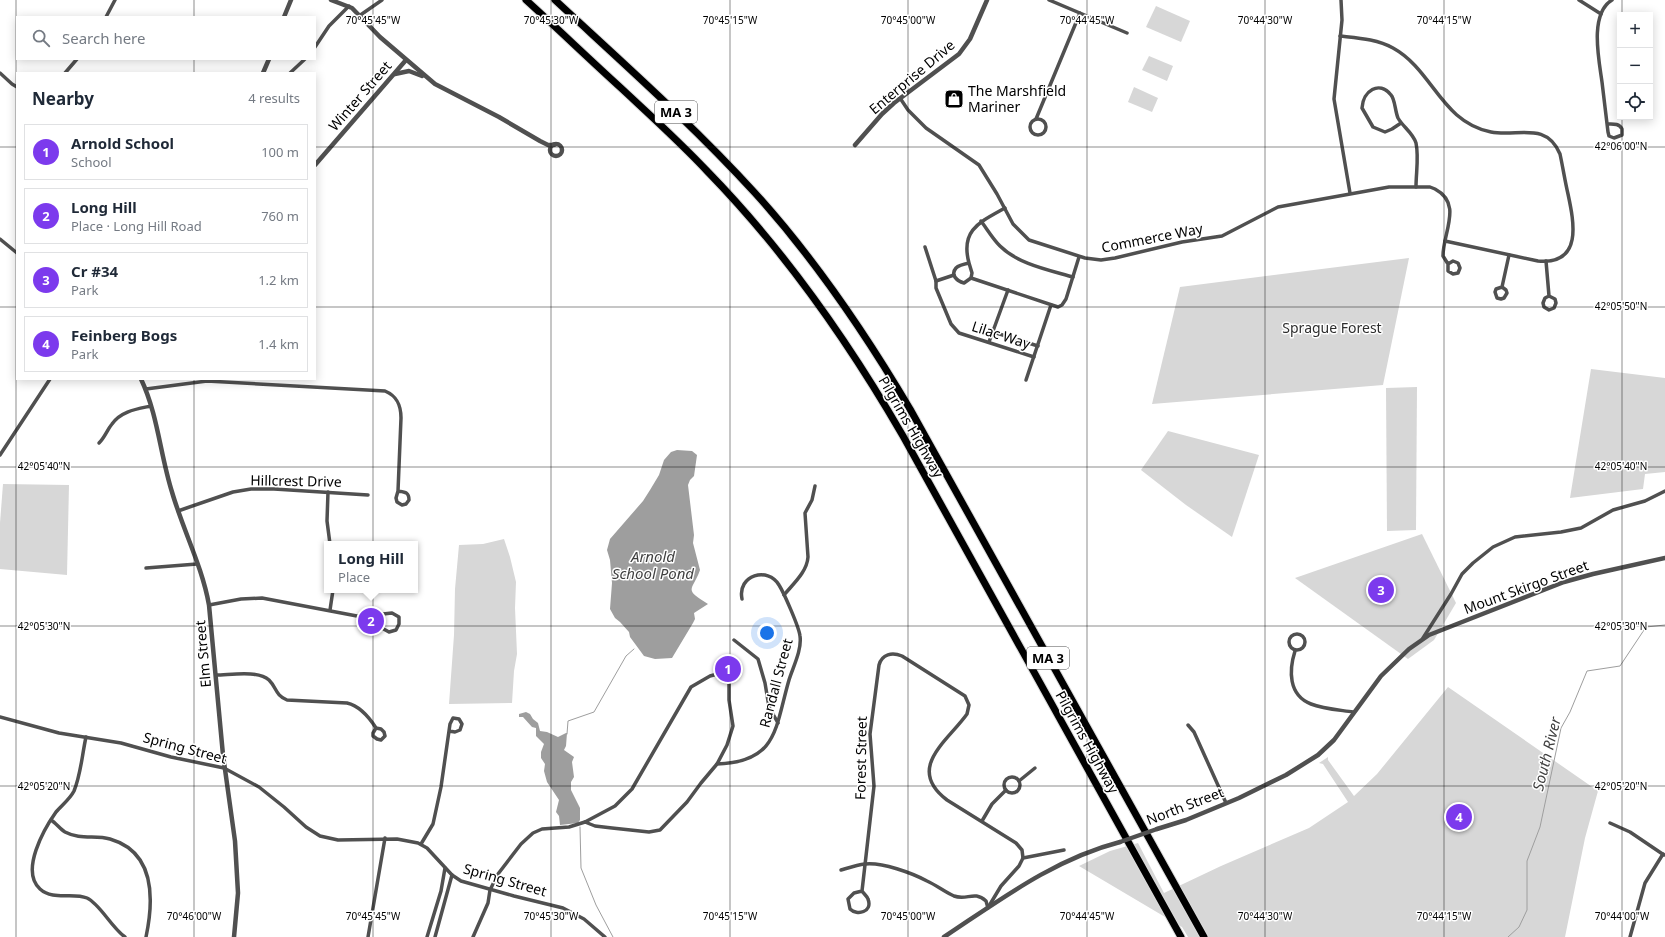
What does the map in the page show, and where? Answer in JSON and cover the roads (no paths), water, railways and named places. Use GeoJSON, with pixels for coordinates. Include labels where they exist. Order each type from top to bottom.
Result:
{"type":"FeatureCollection","features":[{"type":"Feature","properties":{"kind":"highway","name":"Pilgrims Highway"},"geometry":{"type":"LineString","coordinates":[[526,0],[708,171],[761,231],[822,308],[859,363],[899,430],[1181,937]]}},
{"type":"Feature","properties":{"kind":"highway","name":"Pilgrims Highway"},"geometry":{"type":"LineString","coordinates":[[555,0],[676,112],[718,154],[788,232],[848,311],[881,360],[910,409],[1204,937]]}},
{"type":"Feature","properties":{"kind":"street"},"geometry":{"type":"LineString","coordinates":[[107,16],[115,0]]}},
{"type":"Feature","properties":{"kind":"street"},"geometry":{"type":"LineString","coordinates":[[284,16],[291,0]]}},
{"type":"Feature","properties":{"kind":"street"},"geometry":{"type":"LineString","coordinates":[[331,0],[349,6],[376,33],[426,78]]}},
{"type":"Feature","properties":{"kind":"street"},"geometry":{"type":"LineString","coordinates":[[359,16],[382,0]]}},
{"type":"Feature","properties":{"kind":"street","name":"Enterprise Drive"},"geometry":{"type":"LineString","coordinates":[[855,145],[882,114],[900,98],[950,62],[963,50],[970,39],[987,0]]}},
{"type":"Feature","properties":{"kind":"street"},"geometry":{"type":"LineString","coordinates":[[1049,0],[1127,33]]}},
{"type":"Feature","properties":{"kind":"street"},"geometry":{"type":"LineString","coordinates":[[1341,0],[1342,20],[1334,99],[1350,193]]}},
{"type":"Feature","properties":{"kind":"street"},"geometry":{"type":"LineString","coordinates":[[1579,0],[1601,14]]}},
{"type":"Feature","properties":{"kind":"street"},"geometry":{"type":"LineString","coordinates":[[1607,124],[1620,125],[1622,131],[1620,136],[1616,138],[1611,137],[1608,134],[1598,44],[1598,26],[1601,14],[1605,6],[1612,0]]}},
{"type":"Feature","properties":{"kind":"street"},"geometry":{"type":"LineString","coordinates":[[316,46],[329,26],[349,6]]}},
{"type":"Feature","properties":{"kind":"street"},"geometry":{"type":"LineString","coordinates":[[1036,119],[1041,119],[1046,124],[1045,131],[1041,134],[1035,134],[1030,128],[1036,119],[1080,13]]}},
{"type":"Feature","properties":{"kind":"street"},"geometry":{"type":"LineString","coordinates":[[1340,36],[1376,41],[1400,52],[1414,64],[1452,112],[1472,125],[1491,132],[1538,133],[1554,143],[1560,154],[1573,220],[1574,234],[1572,243],[1565,252],[1555,259],[1546,261],[1509,255],[1445,241]]}},
{"type":"Feature","properties":{"kind":"street"},"geometry":{"type":"LineString","coordinates":[[66,72],[76,60]]}},
{"type":"Feature","properties":{"kind":"street"},"geometry":{"type":"LineString","coordinates":[[263,72],[269,60]]}},
{"type":"Feature","properties":{"kind":"street"},"geometry":{"type":"LineString","coordinates":[[291,72],[304,60]]}},
{"type":"Feature","properties":{"kind":"street","name":"Winter Street"},"geometry":{"type":"LineString","coordinates":[[316,164],[406,60]]}},
{"type":"Feature","properties":{"kind":"street"},"geometry":{"type":"LineString","coordinates":[[394,75],[409,71],[426,78],[540,141],[548,145],[557,144],[561,146],[562,153],[556,157],[553,156],[540,141]]}},
{"type":"Feature","properties":{"kind":"street"},"geometry":{"type":"LineString","coordinates":[[0,73],[16,86]]}},
{"type":"Feature","properties":{"kind":"street"},"geometry":{"type":"LineString","coordinates":[[1401,123],[1392,130],[1385,132],[1373,127],[1362,108],[1364,96],[1369,91],[1377,88],[1383,89],[1391,94],[1395,113],[1416,142],[1416,187]]}},
{"type":"Feature","properties":{"kind":"street","name":"Commerce Way"},"geometry":{"type":"LineString","coordinates":[[900,98],[908,110],[926,128],[979,165],[1013,224],[1029,240],[1079,257],[1101,260],[1115,258],[1182,242],[1222,236],[1278,207],[1389,187],[1416,187],[1435,189],[1441,192],[1448,200],[1450,215],[1443,256],[1448,264]]}},
{"type":"Feature","properties":{"kind":"street"},"geometry":{"type":"LineString","coordinates":[[550,152],[551,147],[554,145]]}},
{"type":"Feature","properties":{"kind":"street"},"geometry":{"type":"LineString","coordinates":[[971,278],[972,273],[968,263],[966,249],[968,236],[981,221],[1005,208]]}},
{"type":"Feature","properties":{"kind":"street"},"geometry":{"type":"LineString","coordinates":[[981,221],[1000,246],[1010,254],[1021,260],[1073,278]]}},
{"type":"Feature","properties":{"kind":"street"},"geometry":{"type":"LineString","coordinates":[[0,239],[16,253]]}},
{"type":"Feature","properties":{"kind":"street","name":"Lilac Way"},"geometry":{"type":"LineString","coordinates":[[925,247],[936,281],[936,288],[951,324],[958,333],[1034,357]]}},
{"type":"Feature","properties":{"kind":"street"},"geometry":{"type":"LineString","coordinates":[[1502,287],[1509,255]]}},
{"type":"Feature","properties":{"kind":"street"},"geometry":{"type":"LineString","coordinates":[[954,275],[959,282],[964,282],[971,278],[1058,307],[1062,305],[1066,299],[1079,257]]}},
{"type":"Feature","properties":{"kind":"street"},"geometry":{"type":"LineString","coordinates":[[1546,261],[1549,296]]}},
{"type":"Feature","properties":{"kind":"street"},"geometry":{"type":"LineString","coordinates":[[954,275],[956,268],[960,265],[968,263]]}},
{"type":"Feature","properties":{"kind":"street"},"geometry":{"type":"LineString","coordinates":[[936,281],[954,275]]}},
{"type":"Feature","properties":{"kind":"street"},"geometry":{"type":"LineString","coordinates":[[989,342],[1008,290]]}},
{"type":"Feature","properties":{"kind":"street"},"geometry":{"type":"LineString","coordinates":[[1026,380],[1051,305]]}},
{"type":"Feature","properties":{"kind":"street"},"geometry":{"type":"LineString","coordinates":[[993,332],[1038,346]]}},
{"type":"Feature","properties":{"kind":"street"},"geometry":{"type":"LineString","coordinates":[[0,455],[49,380]]}},
{"type":"Feature","properties":{"kind":"street","name":"Elm Street"},"geometry":{"type":"LineString","coordinates":[[142,380],[151,406],[168,478],[178,511],[206,589],[209,605],[224,768],[230,800],[236,849],[238,893],[234,937]]}},
{"type":"Feature","properties":{"kind":"street"},"geometry":{"type":"LineString","coordinates":[[146,389],[217,380],[372,389],[389,393],[399,403],[401,414],[398,490],[396,496],[397,502],[402,505],[406,504],[409,500],[408,494],[405,491],[398,490]]}},
{"type":"Feature","properties":{"kind":"street"},"geometry":{"type":"LineString","coordinates":[[99,443],[112,424],[121,415],[132,410],[151,406]]}},
{"type":"Feature","properties":{"kind":"street"},"geometry":{"type":"LineString","coordinates":[[784,595],[800,576],[807,563],[806,513],[812,500],[815,486]]}},
{"type":"Feature","properties":{"kind":"street","name":"Hillcrest Drive"},"geometry":{"type":"LineString","coordinates":[[178,511],[233,492],[247,490],[267,489],[368,494]]}},
{"type":"Feature","properties":{"kind":"street"},"geometry":{"type":"LineString","coordinates":[[1423,638],[1462,574],[1493,547],[1515,537],[1561,532],[1581,528],[1613,510],[1645,501],[1665,491]]}},
{"type":"Feature","properties":{"kind":"street"},"geometry":{"type":"LineString","coordinates":[[328,492],[327,521],[330,541]]}},
{"type":"Feature","properties":{"kind":"street","name":"Mount Skirgo Street"},"geometry":{"type":"LineString","coordinates":[[1402,655],[1423,638],[1448,626],[1564,582],[1665,558]]}},
{"type":"Feature","properties":{"kind":"street"},"geometry":{"type":"LineString","coordinates":[[146,568],[197,564]]}},
{"type":"Feature","properties":{"kind":"street","name":"Randall Street"},"geometry":{"type":"LineString","coordinates":[[717,764],[736,763],[753,757],[763,749],[770,740],[778,723],[800,642],[799,630],[784,595],[776,581],[767,576],[751,577],[744,583],[741,591],[742,599]]}},
{"type":"Feature","properties":{"kind":"street"},"geometry":{"type":"LineString","coordinates":[[330,610],[332,593]]}},
{"type":"Feature","properties":{"kind":"street"},"geometry":{"type":"LineString","coordinates":[[209,605],[233,600],[256,598],[275,600],[302,607],[330,610],[378,620]]}},
{"type":"Feature","properties":{"kind":"street"},"geometry":{"type":"LineString","coordinates":[[389,612],[397,615],[400,622],[396,630],[389,632],[380,627],[378,620],[383,614],[389,612]]}},
{"type":"Feature","properties":{"kind":"street"},"geometry":{"type":"LineString","coordinates":[[1299,634],[1303,636],[1306,644],[1300,650],[1295,651],[1292,649],[1289,641],[1291,637],[1299,634]]}},
{"type":"Feature","properties":{"kind":"street"},"geometry":{"type":"LineString","coordinates":[[734,640],[758,659],[765,683],[769,707],[778,723]]}},
{"type":"Feature","properties":{"kind":"street"},"geometry":{"type":"LineString","coordinates":[[1295,651],[1291,665],[1291,680],[1293,686],[1303,700],[1311,704],[1353,712]]}},
{"type":"Feature","properties":{"kind":"street","name":"Forest Street"},"geometry":{"type":"LineString","coordinates":[[862,891],[854,893],[848,899],[848,907],[855,913],[863,912],[868,907],[868,898],[862,891],[874,781],[870,739],[871,724],[878,665],[882,658],[886,655],[894,654],[902,656],[957,689],[967,698],[969,707],[967,714],[933,754],[930,776],[940,795],[1016,843],[1022,850],[1023,858]]}},
{"type":"Feature","properties":{"kind":"street","name":"North Street"},"geometry":{"type":"LineString","coordinates":[[944,937],[1061,863],[1089,851],[1158,829],[1226,803],[1286,775],[1318,754],[1334,740],[1353,712],[1381,676],[1402,655]]}},
{"type":"Feature","properties":{"kind":"street"},"geometry":{"type":"LineString","coordinates":[[473,937],[488,903],[490,890],[507,861],[521,844],[533,833],[542,829],[569,827],[585,822],[615,806],[632,789],[691,687],[710,676],[721,673],[726,675],[729,679],[729,700],[733,726],[727,745],[717,764],[700,783],[687,802],[660,830],[649,832],[595,826],[585,822]]}},
{"type":"Feature","properties":{"kind":"street"},"geometry":{"type":"LineString","coordinates":[[216,675],[254,674],[262,676],[268,680],[280,698],[288,700],[347,703],[354,705],[376,728]]}},
{"type":"Feature","properties":{"kind":"street","name":"Spring Street"},"geometry":{"type":"LineString","coordinates":[[0,717],[54,732],[121,743],[171,757],[224,768],[259,787],[284,807],[306,828],[320,836],[338,840],[385,838],[408,840],[422,844],[452,875],[461,881],[490,890],[563,908],[584,919],[605,937]]}},
{"type":"Feature","properties":{"kind":"street"},"geometry":{"type":"LineString","coordinates":[[1188,725],[1194,732],[1226,803]]}},
{"type":"Feature","properties":{"kind":"street"},"geometry":{"type":"LineString","coordinates":[[422,844],[433,824],[441,787],[449,731]]}},
{"type":"Feature","properties":{"kind":"street"},"geometry":{"type":"LineString","coordinates":[[86,737],[74,789],[51,820],[42,837],[34,856],[33,873],[36,884],[43,891],[49,894],[84,897],[90,899],[97,905],[113,926],[125,937]]}},
{"type":"Feature","properties":{"kind":"street"},"geometry":{"type":"LineString","coordinates":[[1019,781],[1035,768]]}},
{"type":"Feature","properties":{"kind":"street"},"geometry":{"type":"LineString","coordinates":[[1015,777],[1019,781],[1020,786],[1018,791],[1011,793],[1006,790],[1004,783],[1007,778],[1015,777]]}},
{"type":"Feature","properties":{"kind":"street"},"geometry":{"type":"LineString","coordinates":[[982,821],[992,804],[1006,790]]}},
{"type":"Feature","properties":{"kind":"street"},"geometry":{"type":"LineString","coordinates":[[51,820],[69,833],[83,837],[111,840],[128,847],[138,856],[145,869],[149,884],[150,912],[146,937]]}},
{"type":"Feature","properties":{"kind":"street"},"geometry":{"type":"LineString","coordinates":[[1610,823],[1630,832],[1664,855],[1645,882],[1630,937]]}},
{"type":"Feature","properties":{"kind":"street"},"geometry":{"type":"LineString","coordinates":[[368,937],[385,838]]}},
{"type":"Feature","properties":{"kind":"street"},"geometry":{"type":"LineString","coordinates":[[988,908],[1001,886],[1020,866],[1023,858],[1064,850]]}},
{"type":"Feature","properties":{"kind":"street"},"geometry":{"type":"LineString","coordinates":[[841,870],[865,864],[906,872],[957,897],[978,896],[986,901],[988,908]]}},
{"type":"Feature","properties":{"kind":"street"},"geometry":{"type":"LineString","coordinates":[[427,937],[441,890],[445,868]]}},
{"type":"Feature","properties":{"kind":"street"},"geometry":{"type":"LineString","coordinates":[[435,937],[452,875]]}},
{"type":"Feature","properties":{"kind":"water","name":"Arnold School Pond"},"geometry":{"type":"Polygon","coordinates":[[[677,450],[692,451],[697,455],[694,476],[688,485],[694,535],[693,543],[700,570],[692,586],[692,592],[708,604],[694,613],[695,619],[672,658],[655,659],[644,656],[630,637],[629,632],[615,618],[610,609],[612,583],[610,560],[607,550],[610,539],[643,501],[650,490],[659,475],[664,460],[671,452],[677,450]]]}},
{"type":"Feature","properties":{"kind":"water"},"geometry":{"type":"Polygon","coordinates":[[[526,712],[530,714],[538,723],[540,731],[547,732],[558,737],[567,733],[566,746],[564,750],[574,757],[572,762],[574,777],[571,782],[571,790],[580,808],[580,820],[578,823],[560,825],[559,816],[556,812],[559,800],[547,782],[544,771],[545,764],[541,758],[541,752],[544,744],[536,736],[536,728],[532,727],[523,717],[519,717],[519,714],[526,712]]]}},
{"type":"Feature","properties":{"kind":"waterway","name":"South River"},"geometry":{"type":"LineString","coordinates":[[1508,937],[1519,927],[1527,910],[1527,861],[1540,827],[1561,728],[1570,712],[1587,671],[1620,666],[1646,627],[1665,625]]}},
{"type":"Feature","properties":{"kind":"waterway"},"geometry":{"type":"LineString","coordinates":[[567,734],[568,721],[594,712],[626,656],[634,649]]}},
{"type":"Feature","properties":{"kind":"waterway"},"geometry":{"type":"LineString","coordinates":[[580,827],[581,868],[596,905],[613,937]]}},
{"type":"Feature","properties":{"kind":"place","name":"The Marshfield Mariner"},"geometry":{"type":"Point","coordinates":[954,99]}},
{"type":"Feature","properties":{"kind":"place","name":"Cr #34"},"geometry":{"type":"Point","coordinates":[1381,590]}},
{"type":"Feature","properties":{"kind":"place","name":"Long Hill"},"geometry":{"type":"Point","coordinates":[371,621]}},
{"type":"Feature","properties":{"kind":"place","name":"Arnold School"},"geometry":{"type":"Point","coordinates":[728,669]}},
{"type":"Feature","properties":{"kind":"place","name":"Feinberg Bogs"},"geometry":{"type":"Point","coordinates":[1459,817]}},
{"type":"Feature","properties":{"kind":"park label","name":"Sprague Forest"},"geometry":{"type":"Point","coordinates":[1332,328]}}]}
